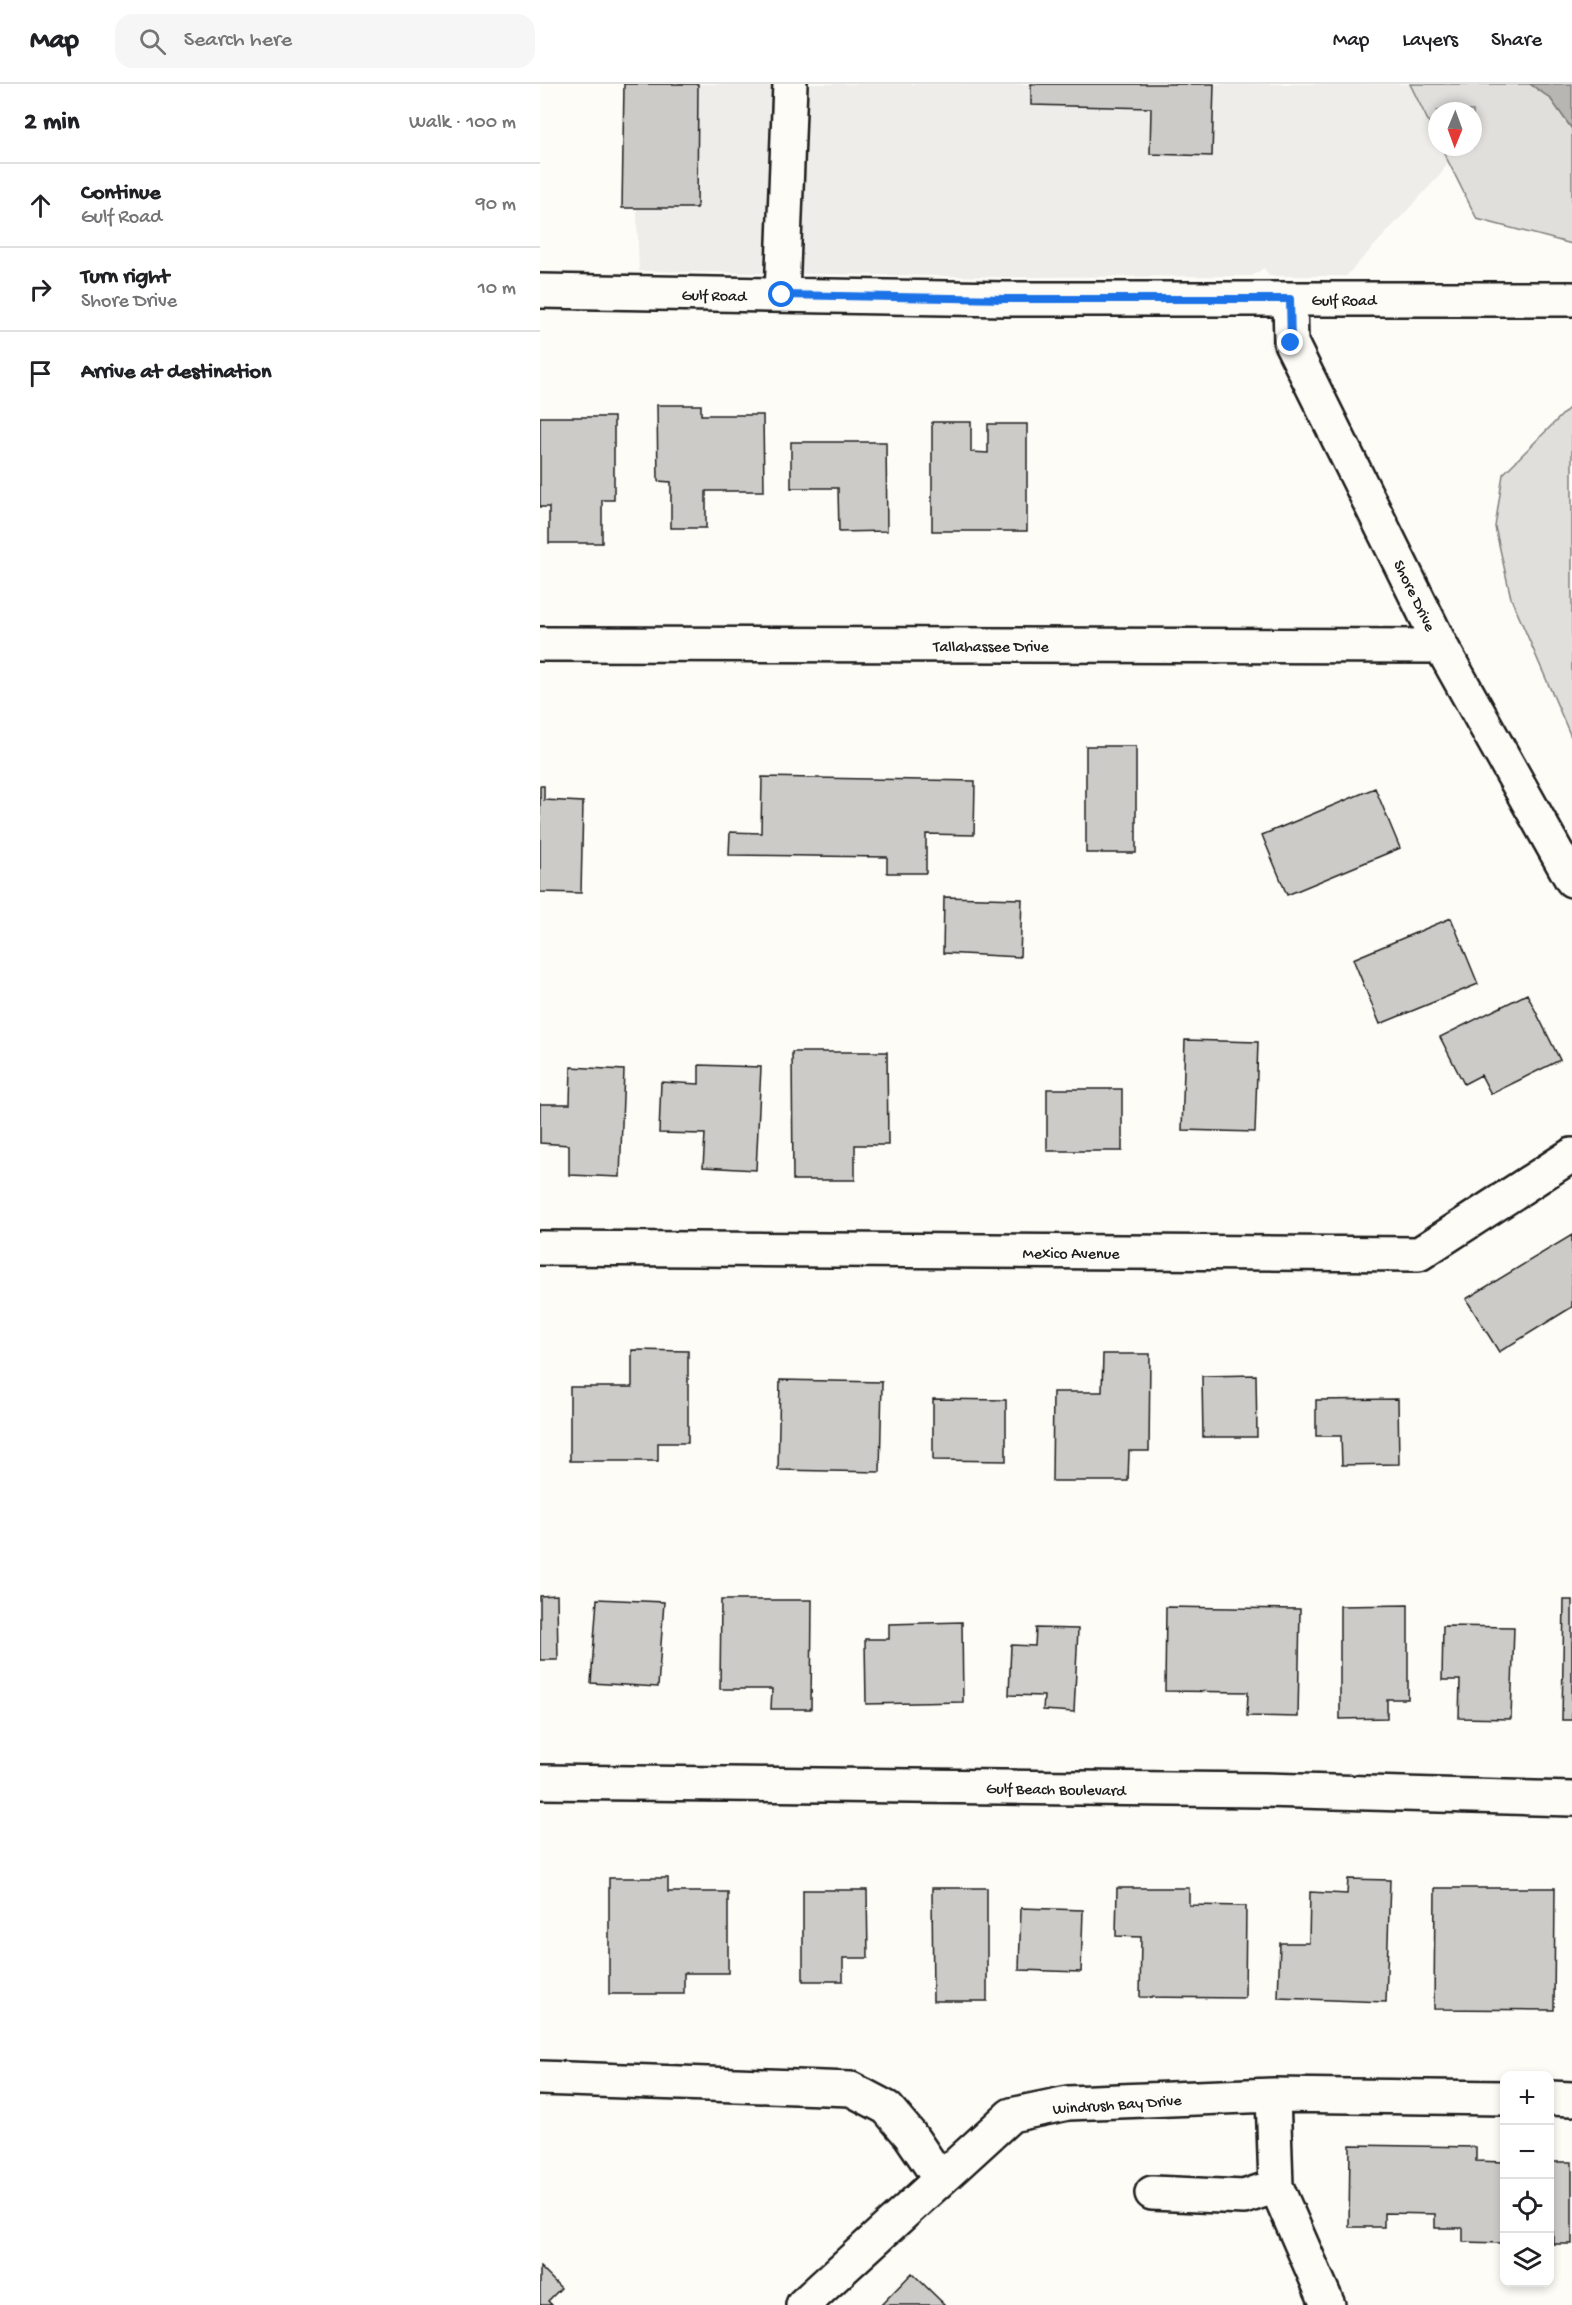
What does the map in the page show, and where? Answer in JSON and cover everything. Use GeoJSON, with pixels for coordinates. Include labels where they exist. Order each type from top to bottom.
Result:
{"type":"FeatureCollection","features":[{"type":"Feature","properties":{"kind":"street"},"geometry":{"type":"LineString","coordinates":[[782,295],[790,84]]}},
{"type":"Feature","properties":{"kind":"street","name":"Gulf Road"},"geometry":{"type":"LineString","coordinates":[[540,291],[1006,299],[1572,299]]}},
{"type":"Feature","properties":{"kind":"street","name":"Shore Drive"},"geometry":{"type":"LineString","coordinates":[[1290,299],[1291,343],[1441,646],[1572,880]]}},
{"type":"Feature","properties":{"kind":"street","name":"Tallahassee Drive"},"geometry":{"type":"LineString","coordinates":[[540,644],[1441,646]]}},
{"type":"Feature","properties":{"kind":"street","name":"Mexico Avenue"},"geometry":{"type":"LineString","coordinates":[[540,1248],[1419,1254],[1572,1155]]}},
{"type":"Feature","properties":{"kind":"street","name":"Gulf Beach Boulevard"},"geometry":{"type":"LineString","coordinates":[[540,1782],[1265,1790],[1572,1798]]}},
{"type":"Feature","properties":{"kind":"street"},"geometry":{"type":"LineString","coordinates":[[540,2078],[851,2089],[887,2108],[910,2135],[940,2179]]}},
{"type":"Feature","properties":{"kind":"street"},"geometry":{"type":"LineString","coordinates":[[1273,2095],[1276,2186],[1328,2305]]}},
{"type":"Feature","properties":{"kind":"street","name":"Windrush Bay Drive"},"geometry":{"type":"LineString","coordinates":[[803,2305],[1011,2115],[1068,2103],[1273,2095],[1500,2098]]}},
{"type":"Feature","properties":{"kind":"street"},"geometry":{"type":"LineString","coordinates":[[1554,2098],[1572,2099]]}},
{"type":"Feature","properties":{"kind":"street"},"geometry":{"type":"LineString","coordinates":[[1152,2193],[1244,2197],[1276,2186]]}},
{"type":"Feature","properties":{"kind":"shaded area"},"geometry":{"type":"Polygon","coordinates":[[[632,84],[1493,84],[1480,102],[1428,102],[1428,156],[1452,156],[1441,174],[1346,276],[1269,276],[1264,268],[1252,276],[1006,277],[639,271],[632,84]]]}},
{"type":"Feature","properties":{"kind":"shaded area"},"geometry":{"type":"Polygon","coordinates":[[[1410,84],[1530,84],[1550,98],[1572,129],[1572,244],[1477,219],[1446,156],[1482,156],[1482,102],[1428,102],[1428,121],[1410,84]]]}},
{"type":"Feature","properties":{"kind":"shaded area"},"geometry":{"type":"Polygon","coordinates":[[[1530,84],[1572,84],[1572,129],[1550,98],[1530,84]]]}},
{"type":"Feature","properties":{"kind":"shaded area"},"geometry":{"type":"Polygon","coordinates":[[[1572,405],[1572,739],[1511,598],[1495,527],[1503,474],[1572,405]]]}},
{"type":"Feature","properties":{"kind":"building"},"geometry":{"type":"Polygon","coordinates":[[[624,84],[698,84],[697,208],[622,208],[624,84]]]}},
{"type":"Feature","properties":{"kind":"building"},"geometry":{"type":"Polygon","coordinates":[[[1031,84],[1214,84],[1212,156],[1150,154],[1151,108],[1031,105],[1031,84]]]}},
{"type":"Feature","properties":{"kind":"building"},"geometry":{"type":"Polygon","coordinates":[[[657,405],[701,405],[701,415],[763,415],[764,491],[706,491],[706,528],[671,528],[671,482],[658,481],[657,405]]]}},
{"type":"Feature","properties":{"kind":"building"},"geometry":{"type":"Polygon","coordinates":[[[540,417],[614,417],[614,500],[602,500],[602,543],[549,543],[549,507],[540,507],[540,417]]]}},
{"type":"Feature","properties":{"kind":"building"},"geometry":{"type":"Polygon","coordinates":[[[932,422],[971,422],[971,452],[988,453],[988,424],[1027,424],[1027,531],[932,531],[932,422]]]}},
{"type":"Feature","properties":{"kind":"building"},"geometry":{"type":"Polygon","coordinates":[[[791,442],[886,442],[887,531],[839,532],[838,488],[791,488],[791,442]]]}},
{"type":"Feature","properties":{"kind":"building"},"geometry":{"type":"Polygon","coordinates":[[[1086,746],[1136,746],[1136,853],[1086,853],[1086,746]]]}},
{"type":"Feature","properties":{"kind":"building"},"geometry":{"type":"Polygon","coordinates":[[[762,777],[975,781],[974,835],[926,834],[926,873],[887,873],[887,857],[729,855],[730,832],[761,833],[762,777]]]}},
{"type":"Feature","properties":{"kind":"building"},"geometry":{"type":"Polygon","coordinates":[[[540,786],[544,786],[544,800],[583,802],[581,893],[540,892],[540,786]]]}},
{"type":"Feature","properties":{"kind":"building"},"geometry":{"type":"Polygon","coordinates":[[[1375,788],[1400,848],[1287,895],[1262,835],[1375,788]]]}},
{"type":"Feature","properties":{"kind":"building"},"geometry":{"type":"Polygon","coordinates":[[[944,897],[1022,899],[1020,957],[943,953],[944,897]]]}},
{"type":"Feature","properties":{"kind":"building"},"geometry":{"type":"Polygon","coordinates":[[[1451,918],[1478,984],[1380,1024],[1353,959],[1451,918]]]}},
{"type":"Feature","properties":{"kind":"building"},"geometry":{"type":"Polygon","coordinates":[[[1527,994],[1560,1060],[1491,1094],[1481,1075],[1464,1084],[1440,1037],[1527,994]]]}},
{"type":"Feature","properties":{"kind":"building"},"geometry":{"type":"Polygon","coordinates":[[[1185,1040],[1258,1042],[1255,1132],[1182,1130],[1185,1040]]]}},
{"type":"Feature","properties":{"kind":"building"},"geometry":{"type":"Polygon","coordinates":[[[792,1052],[887,1052],[888,1145],[855,1145],[855,1180],[793,1180],[792,1052]]]}},
{"type":"Feature","properties":{"kind":"building"},"geometry":{"type":"Polygon","coordinates":[[[699,1065],[761,1067],[756,1170],[703,1167],[705,1134],[659,1133],[661,1082],[699,1084],[699,1065]]]}},
{"type":"Feature","properties":{"kind":"building"},"geometry":{"type":"Polygon","coordinates":[[[571,1067],[624,1070],[620,1177],[569,1175],[569,1145],[540,1143],[540,1104],[570,1104],[571,1067]]]}},
{"type":"Feature","properties":{"kind":"building"},"geometry":{"type":"Polygon","coordinates":[[[1047,1089],[1122,1089],[1122,1151],[1047,1151],[1047,1089]]]}},
{"type":"Feature","properties":{"kind":"building"},"geometry":{"type":"Polygon","coordinates":[[[1572,1235],[1572,1307],[1499,1352],[1466,1299],[1572,1235]]]}},
{"type":"Feature","properties":{"kind":"building"},"geometry":{"type":"Polygon","coordinates":[[[632,1350],[688,1351],[688,1443],[658,1443],[658,1461],[570,1461],[570,1387],[632,1387],[632,1350]]]}},
{"type":"Feature","properties":{"kind":"building"},"geometry":{"type":"Polygon","coordinates":[[[1103,1354],[1150,1354],[1149,1451],[1129,1451],[1128,1481],[1052,1481],[1053,1392],[1102,1392],[1103,1354]]]}},
{"type":"Feature","properties":{"kind":"building"},"geometry":{"type":"Polygon","coordinates":[[[1256,1375],[1257,1437],[1203,1437],[1202,1376],[1256,1375]]]}},
{"type":"Feature","properties":{"kind":"building"},"geometry":{"type":"Polygon","coordinates":[[[780,1380],[882,1382],[880,1472],[778,1470],[780,1380]]]}},
{"type":"Feature","properties":{"kind":"building"},"geometry":{"type":"Polygon","coordinates":[[[933,1399],[1006,1400],[1006,1461],[933,1460],[933,1399]]]}},
{"type":"Feature","properties":{"kind":"building"},"geometry":{"type":"Polygon","coordinates":[[[1398,1399],[1399,1464],[1342,1465],[1341,1436],[1316,1436],[1316,1400],[1398,1399]]]}},
{"type":"Feature","properties":{"kind":"building"},"geometry":{"type":"Polygon","coordinates":[[[557,1595],[558,1660],[540,1660],[540,1596],[557,1595]]]}},
{"type":"Feature","properties":{"kind":"building"},"geometry":{"type":"Polygon","coordinates":[[[597,1599],[664,1602],[658,1687],[591,1683],[597,1599]]]}},
{"type":"Feature","properties":{"kind":"building"},"geometry":{"type":"Polygon","coordinates":[[[721,1600],[812,1600],[811,1709],[771,1709],[772,1689],[720,1689],[721,1600]]]}},
{"type":"Feature","properties":{"kind":"building"},"geometry":{"type":"Polygon","coordinates":[[[1564,1600],[1572,1600],[1572,1720],[1562,1720],[1564,1600]]]}},
{"type":"Feature","properties":{"kind":"building"},"geometry":{"type":"Polygon","coordinates":[[[1408,1605],[1408,1699],[1387,1699],[1387,1718],[1340,1719],[1340,1606],[1408,1605]]]}},
{"type":"Feature","properties":{"kind":"building"},"geometry":{"type":"Polygon","coordinates":[[[1166,1607],[1300,1609],[1298,1717],[1247,1716],[1248,1692],[1165,1691],[1166,1607]]]}},
{"type":"Feature","properties":{"kind":"building"},"geometry":{"type":"Polygon","coordinates":[[[962,1622],[963,1702],[866,1704],[865,1639],[889,1639],[889,1624],[962,1622]]]}},
{"type":"Feature","properties":{"kind":"building"},"geometry":{"type":"Polygon","coordinates":[[[1443,1626],[1514,1627],[1511,1719],[1459,1718],[1460,1680],[1442,1680],[1443,1626]]]}},
{"type":"Feature","properties":{"kind":"building"},"geometry":{"type":"Polygon","coordinates":[[[1036,1628],[1078,1629],[1074,1712],[1043,1710],[1044,1696],[1009,1695],[1011,1645],[1035,1646],[1036,1628]]]}},
{"type":"Feature","properties":{"kind":"building"},"geometry":{"type":"Polygon","coordinates":[[[609,1878],[668,1878],[668,1892],[728,1892],[728,1973],[684,1973],[684,1994],[609,1994],[609,1878]]]}},
{"type":"Feature","properties":{"kind":"building"},"geometry":{"type":"Polygon","coordinates":[[[1348,1879],[1390,1880],[1386,2002],[1278,1998],[1280,1943],[1309,1943],[1310,1892],[1347,1894],[1348,1879]]]}},
{"type":"Feature","properties":{"kind":"building"},"geometry":{"type":"Polygon","coordinates":[[[932,1888],[987,1888],[987,2001],[933,2001],[932,1888]]]}},
{"type":"Feature","properties":{"kind":"building"},"geometry":{"type":"Polygon","coordinates":[[[1117,1888],[1189,1888],[1189,1905],[1246,1906],[1245,1998],[1140,1997],[1141,1937],[1116,1936],[1117,1888]]]}},
{"type":"Feature","properties":{"kind":"building"},"geometry":{"type":"Polygon","coordinates":[[[1435,1888],[1555,1888],[1554,2010],[1434,2009],[1435,1888]]]}},
{"type":"Feature","properties":{"kind":"building"},"geometry":{"type":"Polygon","coordinates":[[[803,1890],[867,1890],[868,1958],[843,1958],[843,1981],[803,1981],[803,1890]]]}},
{"type":"Feature","properties":{"kind":"building"},"geometry":{"type":"Polygon","coordinates":[[[1021,1908],[1083,1910],[1081,1972],[1019,1970],[1021,1908]]]}},
{"type":"Feature","properties":{"kind":"building"},"geometry":{"type":"Polygon","coordinates":[[[1350,2145],[1476,2147],[1476,2161],[1500,2162],[1500,2243],[1463,2242],[1463,2228],[1435,2228],[1435,2214],[1384,2213],[1384,2227],[1349,2227],[1350,2145]]]}},
{"type":"Feature","properties":{"kind":"building"},"geometry":{"type":"Polygon","coordinates":[[[1554,2162],[1572,2162],[1572,2244],[1554,2244],[1554,2162]]]}},
{"type":"Feature","properties":{"kind":"building"},"geometry":{"type":"Polygon","coordinates":[[[540,2267],[561,2288],[548,2301],[552,2305],[540,2305],[540,2267]]]}},
{"type":"Feature","properties":{"kind":"building"},"geometry":{"type":"Polygon","coordinates":[[[912,2273],[945,2305],[881,2305],[912,2273]]]}},
{"type":"Feature","properties":{"kind":"route"},"geometry":{"type":"LineString","coordinates":[[782,295],[1006,299],[1290,299],[1291,343]]}}]}
